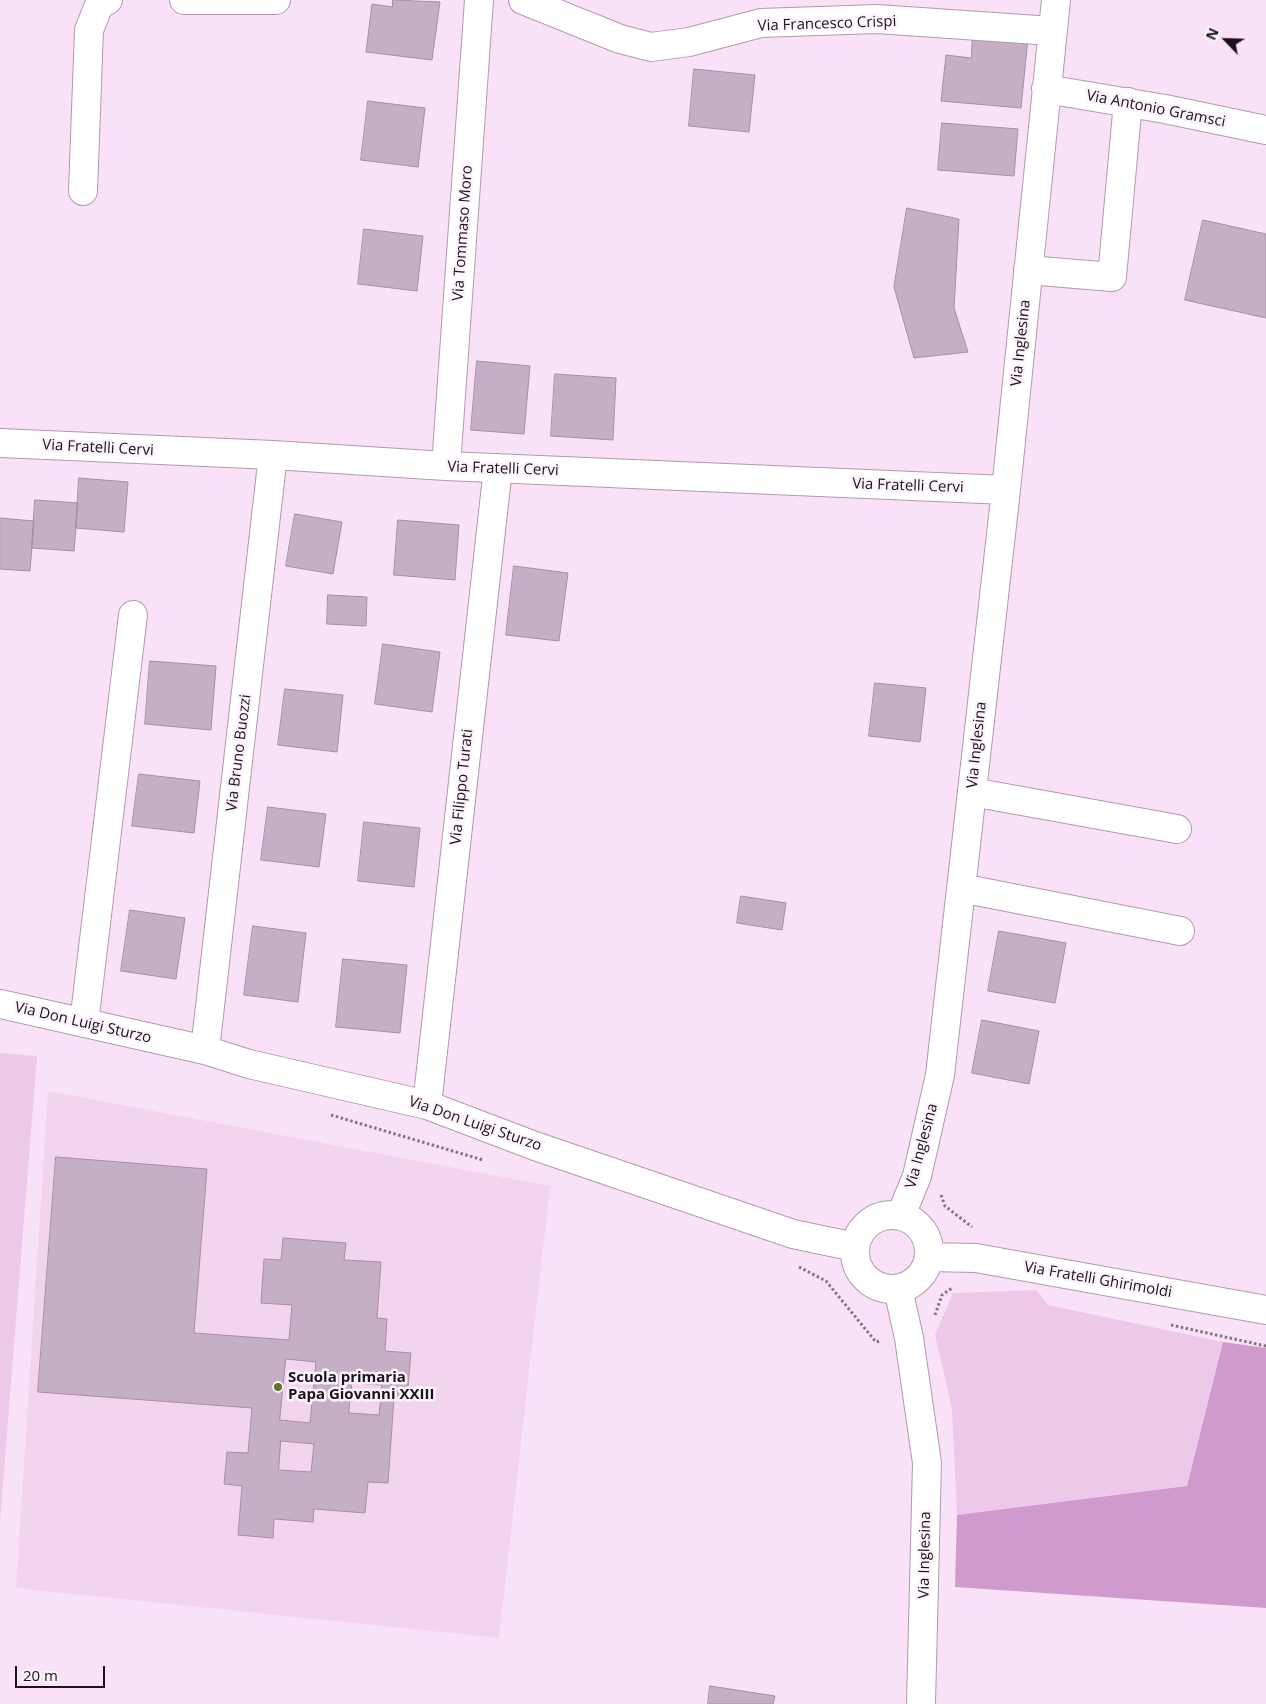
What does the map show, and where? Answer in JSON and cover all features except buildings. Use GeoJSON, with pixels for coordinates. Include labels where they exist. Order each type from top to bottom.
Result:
{"type":"FeatureCollection","features":[{"type":"Feature","properties":{"kind":"street"},"geometry":{"type":"LineString","coordinates":[[82,191],[89,30],[99,5],[108,0]]}},
{"type":"Feature","properties":{"kind":"street"},"geometry":{"type":"LineString","coordinates":[[184,0],[276,0]]}},
{"type":"Feature","properties":{"kind":"street","name":"Via Tommaso Moro"},"geometry":{"type":"LineString","coordinates":[[446,466],[479,0]]}},
{"type":"Feature","properties":{"kind":"street","name":"Via Francesco Crispi"},"geometry":{"type":"LineString","coordinates":[[523,0],[620,39],[651,47],[689,42],[761,23],[877,20],[1052,31]]}},
{"type":"Feature","properties":{"kind":"street","name":"Via Inglesina"},"geometry":{"type":"LineString","coordinates":[[901,1215],[917,1176],[940,1075],[1006,490],[1056,0]]}},
{"type":"Feature","properties":{"kind":"street","name":"Via Antonio Gramsci"},"geometry":{"type":"LineString","coordinates":[[1046,89],[1128,102],[1266,130]]}},
{"type":"Feature","properties":{"kind":"street"},"geometry":{"type":"LineString","coordinates":[[1028,270],[1112,277],[1128,102]]}},
{"type":"Feature","properties":{"kind":"street","name":"Via Fratelli Cervi"},"geometry":{"type":"LineString","coordinates":[[0,443],[446,466],[1006,490]]}},
{"type":"Feature","properties":{"kind":"street","name":"Via Bruno Buozzi"},"geometry":{"type":"LineString","coordinates":[[205,1050],[273,456]]}},
{"type":"Feature","properties":{"kind":"street","name":"Via Filippo Turati"},"geometry":{"type":"LineString","coordinates":[[427,1105],[498,468]]}},
{"type":"Feature","properties":{"kind":"street"},"geometry":{"type":"LineString","coordinates":[[84,1023],[133,615]]}},
{"type":"Feature","properties":{"kind":"street"},"geometry":{"type":"LineString","coordinates":[[972,792],[1176,830]]}},
{"type":"Feature","properties":{"kind":"street"},"geometry":{"type":"LineString","coordinates":[[961,888],[1180,932]]}},
{"type":"Feature","properties":{"kind":"street","name":"Via Don Luigi Sturzo"},"geometry":{"type":"LineString","coordinates":[[0,1004],[205,1050],[250,1064],[427,1105],[535,1146],[793,1234],[855,1247]]}},
{"type":"Feature","properties":{"kind":"street"},"geometry":{"type":"LineString","coordinates":[[888,1214],[901,1215],[915,1222],[924,1232],[929,1244],[929,1258],[921,1276],[910,1285],[898,1289],[880,1288],[868,1282],[860,1272],[855,1260],[855,1247],[858,1237],[865,1226],[875,1218],[888,1214]]}},
{"type":"Feature","properties":{"kind":"street","name":"Via Fratelli Ghirimoldi"},"geometry":{"type":"LineString","coordinates":[[929,1258],[976,1258],[1266,1310]]}},
{"type":"Feature","properties":{"kind":"street","name":"Via Inglesina"},"geometry":{"type":"LineString","coordinates":[[898,1289],[909,1338],[926,1463],[921,1704]]}},
{"type":"Feature","properties":{"kind":"path"},"geometry":{"type":"LineString","coordinates":[[323,1113],[492,1163]]}},
{"type":"Feature","properties":{"kind":"path"},"geometry":{"type":"LineString","coordinates":[[791,1265],[810,1271],[826,1281],[876,1342],[909,1338]]}},
{"type":"Feature","properties":{"kind":"shaded area"},"geometry":{"type":"Polygon","coordinates":[[[0,1053],[37,1056],[0,1521],[0,1053]]]}},
{"type":"Feature","properties":{"kind":"shaded area","name":"Scuola primaria Papa Giovanni XXIII"},"geometry":{"type":"Polygon","coordinates":[[[48,1091],[550,1186],[499,1638],[16,1588],[48,1091]]]}},
{"type":"Feature","properties":{"kind":"shaded area"},"geometry":{"type":"Polygon","coordinates":[[[1037,1290],[1048,1305],[1223,1342],[1187,1486],[957,1515],[952,1409],[935,1335],[953,1293],[1037,1290]]]}},
{"type":"Feature","properties":{"kind":"shaded area"},"geometry":{"type":"Polygon","coordinates":[[[1223,1342],[1266,1348],[1266,1608],[955,1587],[957,1515],[1187,1486],[1223,1342]]]}},
{"type":"Feature","properties":{"kind":"place","name":"Scuola primaria Papa Giovanni XXIII"},"geometry":{"type":"Point","coordinates":[278,1387]}}]}
